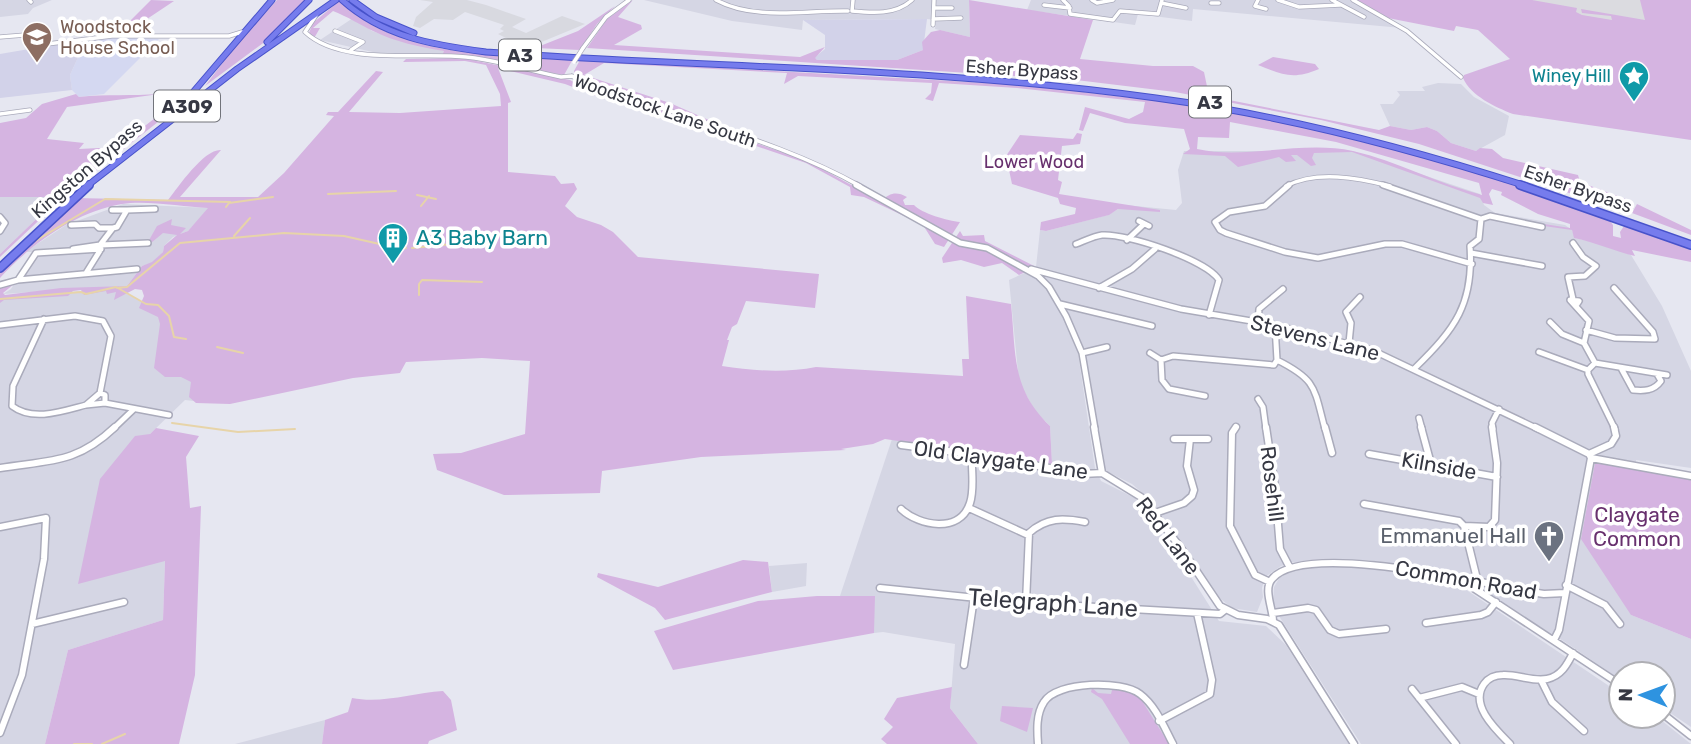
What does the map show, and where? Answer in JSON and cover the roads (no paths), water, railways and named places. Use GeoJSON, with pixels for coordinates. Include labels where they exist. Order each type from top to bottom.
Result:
{"type":"FeatureCollection","features":[{"type":"Feature","properties":{"kind":"highway","name":"A309"},"geometry":{"type":"LineString","coordinates":[[173,113],[203,83],[242,32],[272,0]]}},
{"type":"Feature","properties":{"kind":"highway"},"geometry":{"type":"LineString","coordinates":[[173,113],[268,41],[309,0]]}},
{"type":"Feature","properties":{"kind":"highway","name":"Esher Bypass"},"geometry":{"type":"LineString","coordinates":[[342,0],[365,19],[395,33],[486,52],[1047,86],[1154,97],[1250,113],[1427,155],[1499,176],[1691,245]]}},
{"type":"Feature","properties":{"kind":"highway","name":"Esher Bypass"},"geometry":{"type":"LineString","coordinates":[[352,0],[376,18],[406,31],[481,47],[1043,81],[1137,91],[1246,108],[1428,151],[1586,200],[1691,240]]}},
{"type":"Feature","properties":{"kind":"highway","name":"Kingston Bypass"},"geometry":{"type":"LineString","coordinates":[[0,268],[102,172],[237,69],[334,1]]}},
{"type":"Feature","properties":{"kind":"highway","name":"Kingston Bypass"},"geometry":{"type":"LineString","coordinates":[[0,262],[94,174],[173,113]]}},
{"type":"Feature","properties":{"kind":"street"},"geometry":{"type":"LineString","coordinates":[[572,69],[601,22],[629,0]]}},
{"type":"Feature","properties":{"kind":"street"},"geometry":{"type":"LineString","coordinates":[[716,0],[726,6],[747,10],[850,11],[902,9],[912,0]]}},
{"type":"Feature","properties":{"kind":"street"},"geometry":{"type":"LineString","coordinates":[[850,11],[853,0]]}},
{"type":"Feature","properties":{"kind":"street"},"geometry":{"type":"LineString","coordinates":[[933,25],[934,0]]}},
{"type":"Feature","properties":{"kind":"street"},"geometry":{"type":"LineString","coordinates":[[1063,0],[1070,8],[1070,14],[1113,20],[1119,11],[1158,14],[1161,2],[1184,7],[1183,0]]}},
{"type":"Feature","properties":{"kind":"street"},"geometry":{"type":"LineString","coordinates":[[1092,0],[1097,3],[1113,0]]}},
{"type":"Feature","properties":{"kind":"street"},"geometry":{"type":"LineString","coordinates":[[1258,0],[1255,6],[1266,9]]}},
{"type":"Feature","properties":{"kind":"street"},"geometry":{"type":"LineString","coordinates":[[1278,0],[1296,8],[1319,10],[1340,5]]}},
{"type":"Feature","properties":{"kind":"street"},"geometry":{"type":"LineString","coordinates":[[1332,0],[1360,16]]}},
{"type":"Feature","properties":{"kind":"street"},"geometry":{"type":"LineString","coordinates":[[1353,0],[1408,31],[1461,77]]}},
{"type":"Feature","properties":{"kind":"street"},"geometry":{"type":"LineString","coordinates":[[1048,4],[1070,8]]}},
{"type":"Feature","properties":{"kind":"street"},"geometry":{"type":"LineString","coordinates":[[933,19],[957,18],[952,7],[934,8]]}},
{"type":"Feature","properties":{"kind":"street","name":"Woodstock Lane South"},"geometry":{"type":"LineString","coordinates":[[318,14],[305,32],[316,43],[413,58],[467,58],[561,77],[572,69],[590,88],[660,107],[825,167],[960,243],[987,248],[1041,274]]}},
{"type":"Feature","properties":{"kind":"street"},"geometry":{"type":"LineString","coordinates":[[335,30],[363,42],[351,50]]}},
{"type":"Feature","properties":{"kind":"street"},"geometry":{"type":"LineString","coordinates":[[0,37],[25,35],[32,43],[39,44],[112,36],[229,36],[242,32]]}},
{"type":"Feature","properties":{"kind":"street"},"geometry":{"type":"LineString","coordinates":[[229,36],[234,39],[233,44]]}},
{"type":"Feature","properties":{"kind":"street"},"geometry":{"type":"LineString","coordinates":[[0,114],[30,110]]}},
{"type":"Feature","properties":{"kind":"street"},"geometry":{"type":"LineString","coordinates":[[1472,264],[1402,244],[1385,244],[1326,257],[1307,257],[1226,233],[1216,226],[1215,222],[1223,214],[1262,208],[1283,187],[1292,183],[1336,178],[1387,185],[1480,219],[1490,216],[1542,227]]}},
{"type":"Feature","properties":{"kind":"street"},"geometry":{"type":"LineString","coordinates":[[112,209],[155,209]]}},
{"type":"Feature","properties":{"kind":"street"},"geometry":{"type":"LineString","coordinates":[[86,273],[101,246],[127,210]]}},
{"type":"Feature","properties":{"kind":"street"},"geometry":{"type":"LineString","coordinates":[[0,217],[5,223],[0,231]]}},
{"type":"Feature","properties":{"kind":"street"},"geometry":{"type":"LineString","coordinates":[[1415,369],[1450,334],[1458,322],[1472,287],[1470,246],[1479,239],[1480,219]]}},
{"type":"Feature","properties":{"kind":"street"},"geometry":{"type":"LineString","coordinates":[[71,225],[95,224],[99,228],[113,228]]}},
{"type":"Feature","properties":{"kind":"street"},"geometry":{"type":"LineString","coordinates":[[1127,240],[1144,224]]}},
{"type":"Feature","properties":{"kind":"street"},"geometry":{"type":"LineString","coordinates":[[1076,244],[1101,236],[1127,240],[1193,260],[1218,274],[1219,280],[1209,315]]}},
{"type":"Feature","properties":{"kind":"street"},"geometry":{"type":"LineString","coordinates":[[19,280],[36,253],[148,243]]}},
{"type":"Feature","properties":{"kind":"street"},"geometry":{"type":"LineString","coordinates":[[1573,243],[1583,257],[1596,266],[1585,276],[1568,277],[1575,301],[1589,321],[1584,343],[1595,363]]}},
{"type":"Feature","properties":{"kind":"street"},"geometry":{"type":"LineString","coordinates":[[1099,288],[1132,269],[1155,249]]}},
{"type":"Feature","properties":{"kind":"street"},"geometry":{"type":"LineString","coordinates":[[1471,253],[1542,266]]}},
{"type":"Feature","properties":{"kind":"street"},"geometry":{"type":"LineString","coordinates":[[1,284],[86,273],[137,270]]}},
{"type":"Feature","properties":{"kind":"street"},"geometry":{"type":"LineString","coordinates":[[1041,274],[1059,304],[1082,353],[1102,473]]}},
{"type":"Feature","properties":{"kind":"street","name":"Stevens Lane"},"geometry":{"type":"LineString","coordinates":[[1041,274],[1209,315],[1258,322],[1382,354],[1499,409],[1590,456],[1691,476]]}},
{"type":"Feature","properties":{"kind":"street"},"geometry":{"type":"LineString","coordinates":[[1586,330],[1615,338],[1655,340],[1653,332],[1614,288]]}},
{"type":"Feature","properties":{"kind":"street"},"geometry":{"type":"LineString","coordinates":[[1258,322],[1259,309],[1283,289]]}},
{"type":"Feature","properties":{"kind":"street"},"geometry":{"type":"LineString","coordinates":[[1349,344],[1350,323],[1346,312],[1360,297]]}},
{"type":"Feature","properties":{"kind":"street"},"geometry":{"type":"LineString","coordinates":[[1059,304],[1152,326]]}},
{"type":"Feature","properties":{"kind":"street"},"geometry":{"type":"LineString","coordinates":[[0,325],[81,316],[96,317],[107,325],[111,342],[100,393],[86,405]]}},
{"type":"Feature","properties":{"kind":"street"},"geometry":{"type":"LineString","coordinates":[[44,319],[13,386],[12,406],[25,414],[36,414],[105,403],[169,415]]}},
{"type":"Feature","properties":{"kind":"street"},"geometry":{"type":"LineString","coordinates":[[1550,322],[1562,334],[1584,343]]}},
{"type":"Feature","properties":{"kind":"street"},"geometry":{"type":"LineString","coordinates":[[1161,360],[1173,356],[1275,364],[1275,326]]}},
{"type":"Feature","properties":{"kind":"street"},"geometry":{"type":"LineString","coordinates":[[1082,353],[1107,348]]}},
{"type":"Feature","properties":{"kind":"street"},"geometry":{"type":"LineString","coordinates":[[1539,352],[1588,370],[1613,421],[1616,436],[1611,444],[1590,456]]}},
{"type":"Feature","properties":{"kind":"street"},"geometry":{"type":"LineString","coordinates":[[1150,353],[1161,360]]}},
{"type":"Feature","properties":{"kind":"street"},"geometry":{"type":"LineString","coordinates":[[1161,360],[1162,380],[1166,389],[1205,397]]}},
{"type":"Feature","properties":{"kind":"street"},"geometry":{"type":"LineString","coordinates":[[1277,360],[1297,370],[1313,384],[1332,453]]}},
{"type":"Feature","properties":{"kind":"street"},"geometry":{"type":"LineString","coordinates":[[1595,363],[1667,375]]}},
{"type":"Feature","properties":{"kind":"street"},"geometry":{"type":"LineString","coordinates":[[1588,370],[1595,363]]}},
{"type":"Feature","properties":{"kind":"street"},"geometry":{"type":"LineString","coordinates":[[1621,368],[1633,390],[1657,387],[1661,381],[1657,374]]}},
{"type":"Feature","properties":{"kind":"street"},"geometry":{"type":"LineString","coordinates":[[100,393],[105,395],[105,403]]}},
{"type":"Feature","properties":{"kind":"street","name":"Rosehill"},"geometry":{"type":"LineString","coordinates":[[1258,400],[1263,407],[1275,486],[1280,549],[1290,568]]}},
{"type":"Feature","properties":{"kind":"street"},"geometry":{"type":"LineString","coordinates":[[0,468],[73,457],[83,453],[96,445],[134,409]]}},
{"type":"Feature","properties":{"kind":"street"},"geometry":{"type":"LineString","coordinates":[[1464,526],[1483,528],[1492,525],[1496,514],[1497,477],[1492,423],[1499,409]]}},
{"type":"Feature","properties":{"kind":"street"},"geometry":{"type":"LineString","coordinates":[[1411,421],[1420,420],[1431,464]]}},
{"type":"Feature","properties":{"kind":"street"},"geometry":{"type":"LineString","coordinates":[[1236,427],[1232,433],[1230,526],[1255,575],[1270,582]]}},
{"type":"Feature","properties":{"kind":"street"},"geometry":{"type":"LineString","coordinates":[[1174,439],[1208,439]]}},
{"type":"Feature","properties":{"kind":"street"},"geometry":{"type":"LineString","coordinates":[[1155,513],[1184,503],[1192,496],[1194,490],[1187,466],[1190,439]]}},
{"type":"Feature","properties":{"kind":"street"},"geometry":{"type":"LineString","coordinates":[[1330,444],[1339,445]]}},
{"type":"Feature","properties":{"kind":"street","name":"Old Claygate Lane"},"geometry":{"type":"LineString","coordinates":[[901,445],[972,454],[1077,473],[1102,473]]}},
{"type":"Feature","properties":{"kind":"street","name":"Kilnside"},"geometry":{"type":"LineString","coordinates":[[1369,454],[1379,452],[1497,477]]}},
{"type":"Feature","properties":{"kind":"street"},"geometry":{"type":"LineString","coordinates":[[901,509],[917,521],[937,525],[954,520],[969,508],[972,454]]}},
{"type":"Feature","properties":{"kind":"street","name":"Common Road"},"geometry":{"type":"LineString","coordinates":[[1290,568],[1355,563],[1395,567],[1548,594],[1566,589],[1590,456]]}},
{"type":"Feature","properties":{"kind":"street","name":"Red Lane"},"geometry":{"type":"LineString","coordinates":[[1102,473],[1135,492],[1155,513],[1225,610]]}},
{"type":"Feature","properties":{"kind":"street"},"geometry":{"type":"LineString","coordinates":[[1364,504],[1456,519],[1464,526],[1478,583]]}},
{"type":"Feature","properties":{"kind":"street"},"geometry":{"type":"LineString","coordinates":[[969,508],[1027,535]]}},
{"type":"Feature","properties":{"kind":"street"},"geometry":{"type":"LineString","coordinates":[[0,527],[46,518],[44,559],[22,675],[0,733]]}},
{"type":"Feature","properties":{"kind":"street"},"geometry":{"type":"LineString","coordinates":[[1027,535],[1045,520],[1054,518],[1085,522]]}},
{"type":"Feature","properties":{"kind":"street"},"geometry":{"type":"LineString","coordinates":[[1027,535],[1027,603]]}},
{"type":"Feature","properties":{"kind":"street"},"geometry":{"type":"LineString","coordinates":[[1290,568],[1270,582],[1269,598],[1273,617],[1354,744]]}},
{"type":"Feature","properties":{"kind":"street"},"geometry":{"type":"LineString","coordinates":[[1469,582],[1607,676]]}},
{"type":"Feature","properties":{"kind":"street","name":"Telegraph Lane"},"geometry":{"type":"LineString","coordinates":[[880,588],[1027,603],[1220,614],[1225,610]]}},
{"type":"Feature","properties":{"kind":"street"},"geometry":{"type":"LineString","coordinates":[[1554,640],[1559,630],[1566,589],[1607,608],[1620,624]]}},
{"type":"Feature","properties":{"kind":"street"},"geometry":{"type":"LineString","coordinates":[[964,665],[974,598]]}},
{"type":"Feature","properties":{"kind":"street"},"geometry":{"type":"LineString","coordinates":[[32,624],[124,602]]}},
{"type":"Feature","properties":{"kind":"street"},"geometry":{"type":"LineString","coordinates":[[1426,623],[1481,615],[1488,612],[1496,602]]}},
{"type":"Feature","properties":{"kind":"street"},"geometry":{"type":"LineString","coordinates":[[1225,610],[1238,615],[1273,617],[1308,608],[1316,610],[1330,630],[1339,634],[1385,629]]}},
{"type":"Feature","properties":{"kind":"street"},"geometry":{"type":"LineString","coordinates":[[1159,721],[1210,695],[1212,680],[1198,613]]}},
{"type":"Feature","properties":{"kind":"street"},"geometry":{"type":"LineString","coordinates":[[1510,744],[1485,714],[1479,694],[1486,681],[1501,674],[1541,680],[1557,675],[1573,653]]}},
{"type":"Feature","properties":{"kind":"street"},"geometry":{"type":"LineString","coordinates":[[965,655],[975,657]]}},
{"type":"Feature","properties":{"kind":"street"},"geometry":{"type":"LineString","coordinates":[[1541,680],[1552,702],[1578,722],[1584,731]]}},
{"type":"Feature","properties":{"kind":"street"},"geometry":{"type":"LineString","coordinates":[[1038,744],[1037,725],[1043,703],[1055,690],[1065,686],[1132,689],[1143,696],[1173,744]]}},
{"type":"Feature","properties":{"kind":"street"},"geometry":{"type":"LineString","coordinates":[[1419,698],[1462,687],[1479,694]]}},
{"type":"Feature","properties":{"kind":"street"},"geometry":{"type":"LineString","coordinates":[[1412,689],[1456,744]]}},
{"type":"Feature","properties":{"kind":"street"},"geometry":{"type":"LineString","coordinates":[[1677,725],[1691,736]]}},
{"type":"Feature","properties":{"kind":"waterway"},"geometry":{"type":"LineString","coordinates":[[328,194],[396,191]]}},
{"type":"Feature","properties":{"kind":"waterway"},"geometry":{"type":"LineString","coordinates":[[417,195],[428,197]]}},
{"type":"Feature","properties":{"kind":"waterway"},"geometry":{"type":"LineString","coordinates":[[226,207],[229,203],[273,197]]}},
{"type":"Feature","properties":{"kind":"waterway"},"geometry":{"type":"LineString","coordinates":[[421,206],[428,197]]}},
{"type":"Feature","properties":{"kind":"waterway"},"geometry":{"type":"LineString","coordinates":[[428,197],[436,199]]}},
{"type":"Feature","properties":{"kind":"waterway"},"geometry":{"type":"LineString","coordinates":[[32,243],[105,199],[230,202]]}},
{"type":"Feature","properties":{"kind":"waterway"},"geometry":{"type":"LineString","coordinates":[[234,236],[250,218]]}},
{"type":"Feature","properties":{"kind":"waterway"},"geometry":{"type":"LineString","coordinates":[[412,248],[452,244],[489,232]]}},
{"type":"Feature","properties":{"kind":"waterway"},"geometry":{"type":"LineString","coordinates":[[118,288],[127,287],[180,243],[284,233],[344,236],[393,247]]}},
{"type":"Feature","properties":{"kind":"waterway"},"geometry":{"type":"LineString","coordinates":[[400,248],[406,248]]}},
{"type":"Feature","properties":{"kind":"waterway"},"geometry":{"type":"LineString","coordinates":[[419,295],[419,284],[422,280],[482,282]]}},
{"type":"Feature","properties":{"kind":"waterway"},"geometry":{"type":"LineString","coordinates":[[0,299],[81,292],[86,294],[118,288]]}},
{"type":"Feature","properties":{"kind":"waterway"},"geometry":{"type":"LineString","coordinates":[[118,288],[146,304],[158,305],[169,316],[174,337],[186,339]]}},
{"type":"Feature","properties":{"kind":"waterway"},"geometry":{"type":"LineString","coordinates":[[217,347],[243,353]]}},
{"type":"Feature","properties":{"kind":"waterway"},"geometry":{"type":"LineString","coordinates":[[172,423],[238,432],[295,429]]}},
{"type":"Feature","properties":{"kind":"waterway"},"geometry":{"type":"LineString","coordinates":[[102,744],[125,734]]}},
{"type":"Feature","properties":{"kind":"waterway"},"geometry":{"type":"LineString","coordinates":[[74,744],[92,744]]}},
{"type":"Feature","properties":{"kind":"place","name":"Woodstock House School"},"geometry":{"type":"Point","coordinates":[37,64]}},
{"type":"Feature","properties":{"kind":"place","name":"Winey Hill"},"geometry":{"type":"Point","coordinates":[1634,103]}},
{"type":"Feature","properties":{"kind":"place","name":"A3 Baby Barn"},"geometry":{"type":"Point","coordinates":[393,265]}},
{"type":"Feature","properties":{"kind":"place","name":"Emmanuel Hall"},"geometry":{"type":"Point","coordinates":[1549,563]}},
{"type":"Feature","properties":{"kind":"park label","name":"Lower Wood"},"geometry":{"type":"Point","coordinates":[1034,162]}},
{"type":"Feature","properties":{"kind":"park label","name":"Claygate Common"},"geometry":{"type":"Point","coordinates":[1637,527]}}]}
